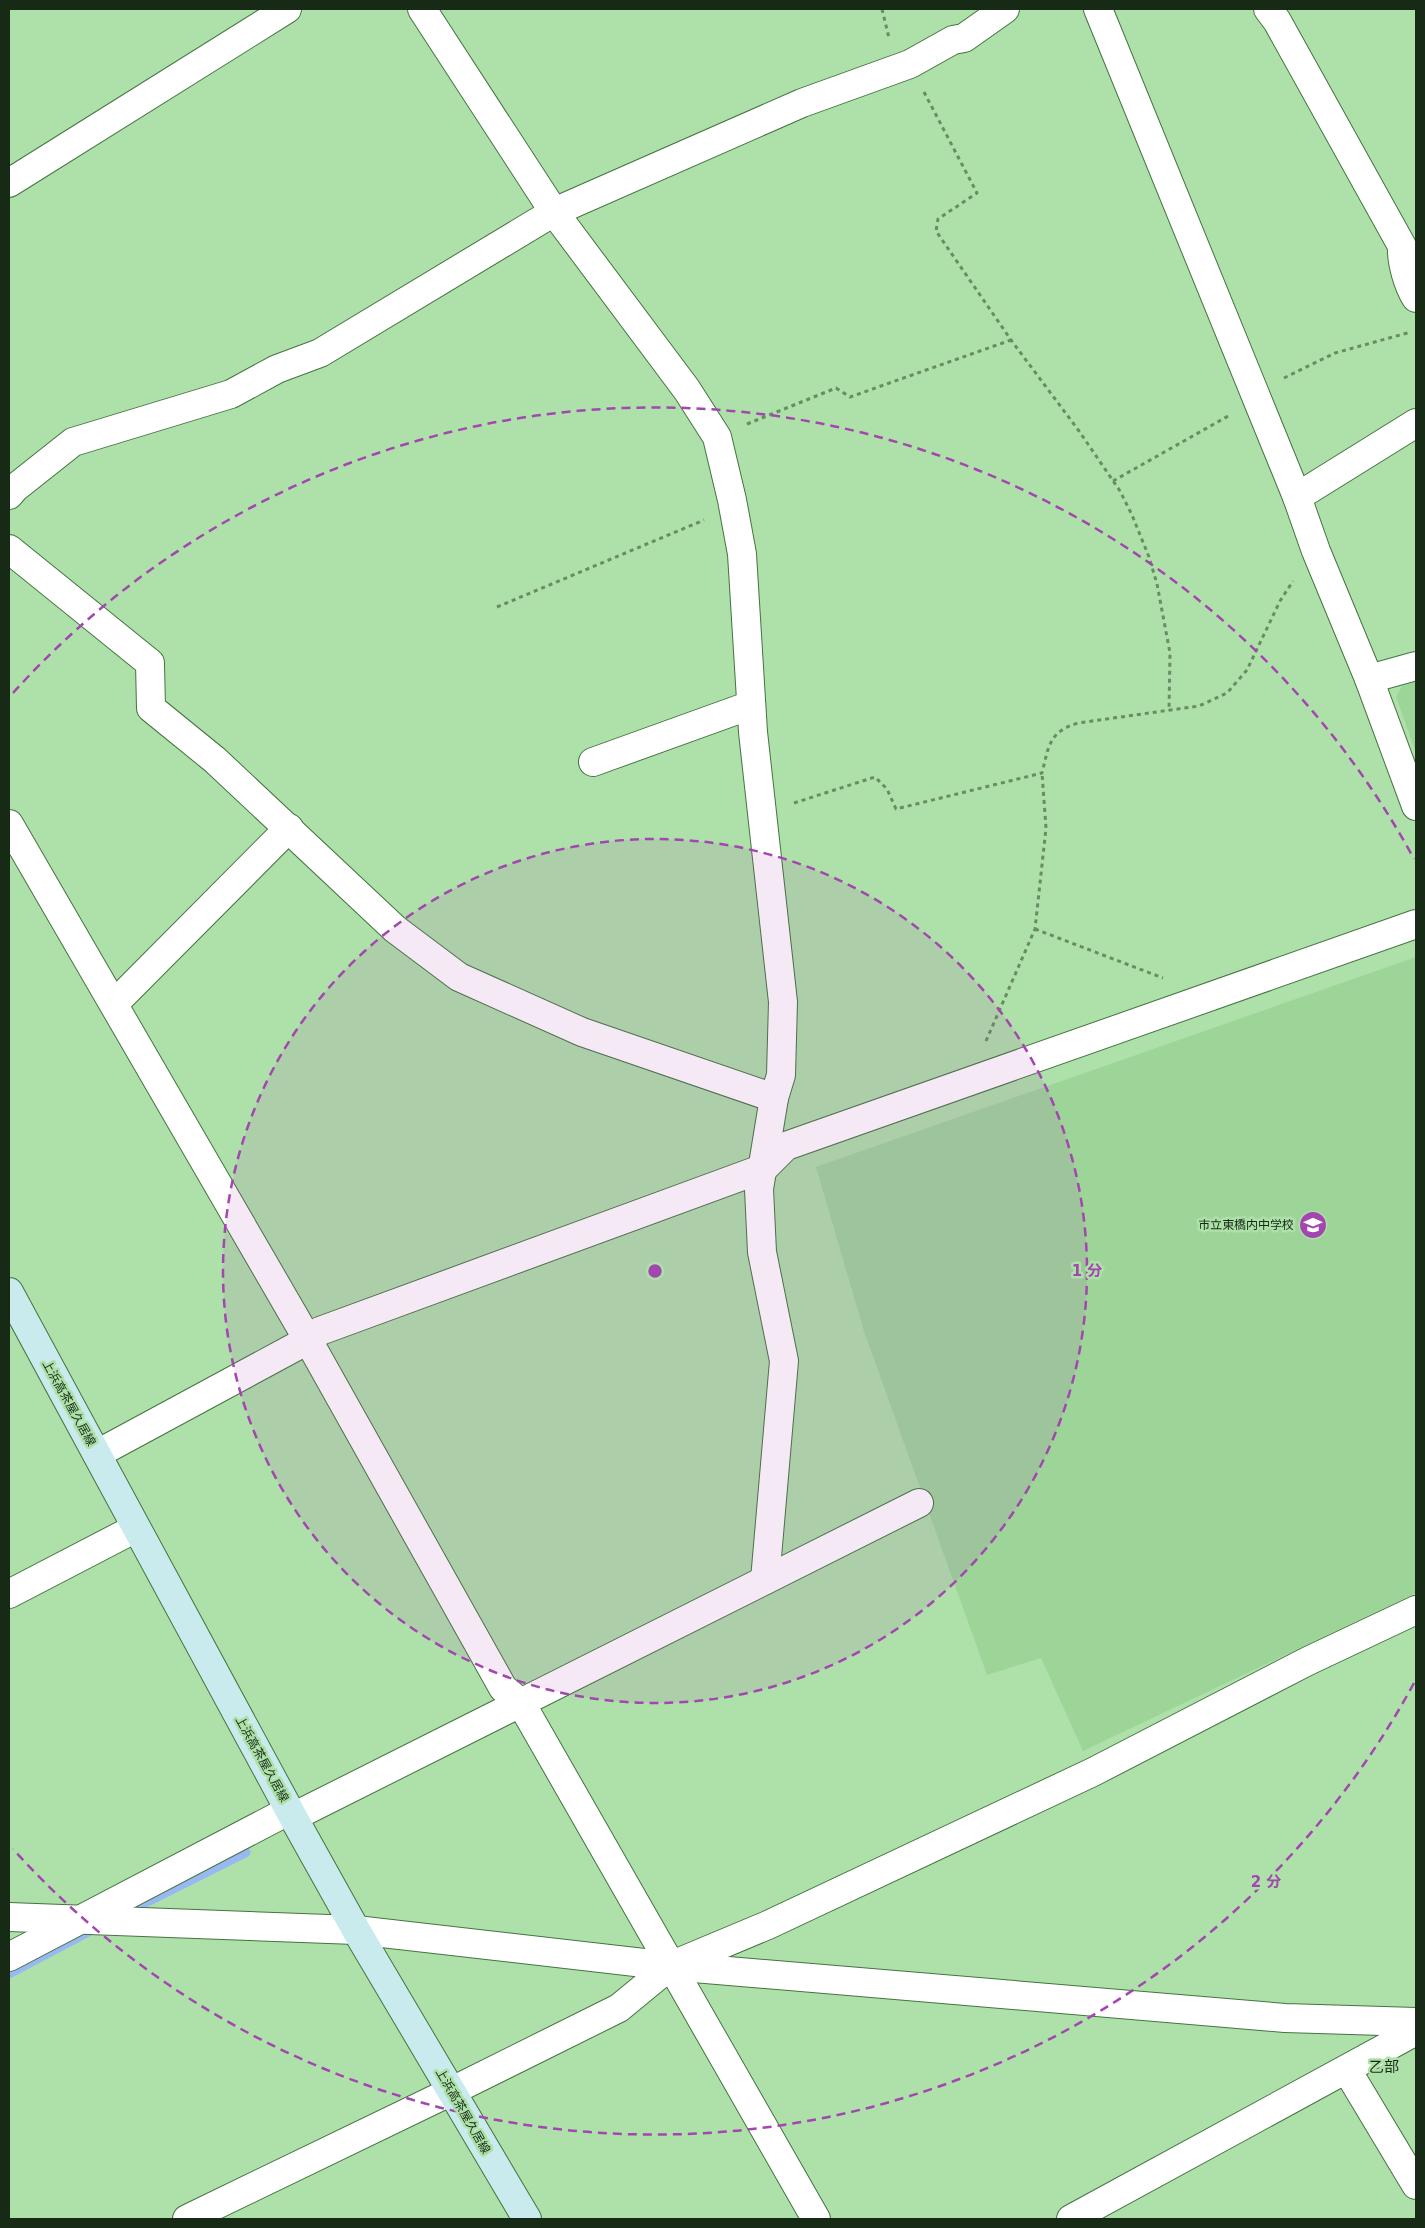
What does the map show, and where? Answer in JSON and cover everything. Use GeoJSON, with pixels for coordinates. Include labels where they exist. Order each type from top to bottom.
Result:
{"type":"FeatureCollection","features":[{"type":"Feature","properties":{"kind":"main road","name":"上浜高茶屋久居線"},"geometry":{"type":"LineString","coordinates":[[9,1292],[356,1930],[452,2092],[520,2217]]}},
{"type":"Feature","properties":{"kind":"street"},"geometry":{"type":"LineString","coordinates":[[9,183],[286,9]]}},
{"type":"Feature","properties":{"kind":"street"},"geometry":{"type":"LineString","coordinates":[[422,9],[554,212],[687,390],[717,437],[734,507],[746,597],[751,705],[783,1002],[781,1075],[774,1098],[764,1168],[759,1189],[762,1252],[784,1360],[765,1580]]}},
{"type":"Feature","properties":{"kind":"street"},"geometry":{"type":"LineString","coordinates":[[9,495],[15,488],[73,442],[231,394],[278,369],[320,354],[554,212],[802,103],[902,67],[953,40],[964,38],[1005,9]]}},
{"type":"Feature","properties":{"kind":"street"},"geometry":{"type":"LineString","coordinates":[[1098,9],[1297,497],[1316,552],[1369,679],[1416,806]]}},
{"type":"Feature","properties":{"kind":"street"},"geometry":{"type":"LineString","coordinates":[[1268,9],[1277,20],[1409,241],[1402,256],[1416,298]]}},
{"type":"Feature","properties":{"kind":"street"},"geometry":{"type":"LineString","coordinates":[[1297,497],[1416,423]]}},
{"type":"Feature","properties":{"kind":"street"},"geometry":{"type":"LineString","coordinates":[[9,549],[150,663],[151,708],[215,760],[395,929],[459,977],[582,1032],[774,1098]]}},
{"type":"Feature","properties":{"kind":"street"},"geometry":{"type":"LineString","coordinates":[[1369,679],[1416,666]]}},
{"type":"Feature","properties":{"kind":"street"},"geometry":{"type":"LineString","coordinates":[[592,762],[751,705]]}},
{"type":"Feature","properties":{"kind":"street"},"geometry":{"type":"LineString","coordinates":[[9,824],[308,1340],[503,1688],[522,1703],[670,1966],[816,2219]]}},
{"type":"Feature","properties":{"kind":"street"},"geometry":{"type":"LineString","coordinates":[[114,1004],[289,828]]}},
{"type":"Feature","properties":{"kind":"street"},"geometry":{"type":"LineString","coordinates":[[97,1454],[329,1328],[764,1168],[786,1146],[1416,924]]}},
{"type":"Feature","properties":{"kind":"street"},"geometry":{"type":"LineString","coordinates":[[9,1957],[292,1814],[522,1703],[918,1503]]}},
{"type":"Feature","properties":{"kind":"street"},"geometry":{"type":"LineString","coordinates":[[9,1594],[136,1528]]}},
{"type":"Feature","properties":{"kind":"street"},"geometry":{"type":"LineString","coordinates":[[187,2219],[452,2092],[619,2008],[670,1966],[768,1925],[1093,1772],[1308,1662],[1416,1610]]}},
{"type":"Feature","properties":{"kind":"street"},"geometry":{"type":"LineString","coordinates":[[9,1917],[356,1930],[670,1966],[1285,2018],[1416,2022]]}},
{"type":"Feature","properties":{"kind":"street"},"geometry":{"type":"LineString","coordinates":[[1071,2219],[1416,2031]]}},
{"type":"Feature","properties":{"kind":"street"},"geometry":{"type":"LineString","coordinates":[[1347,2070],[1416,2185]]}},
{"type":"Feature","properties":{"kind":"path"},"geometry":{"type":"LineString","coordinates":[[882,9],[890,42],[902,67],[916,78],[977,193],[938,218],[936,231],[1011,340],[1080,431],[1113,480],[1132,515],[1149,556],[1157,584],[1170,653],[1169,711]]}},
{"type":"Feature","properties":{"kind":"path"},"geometry":{"type":"LineString","coordinates":[[1113,480],[1255,396],[1334,353],[1416,330]]}},
{"type":"Feature","properties":{"kind":"path"},"geometry":{"type":"LineString","coordinates":[[717,437],[836,388],[850,397],[1011,340]]}},
{"type":"Feature","properties":{"kind":"path"},"geometry":{"type":"LineString","coordinates":[[497,607],[734,507]]}},
{"type":"Feature","properties":{"kind":"path"},"geometry":{"type":"LineString","coordinates":[[968,1082],[1035,929],[1046,828],[1042,773],[1050,740],[1064,727],[1078,722],[1199,706],[1228,693],[1247,670],[1280,601],[1305,563],[1316,552]]}},
{"type":"Feature","properties":{"kind":"path"},"geometry":{"type":"LineString","coordinates":[[762,813],[875,777],[887,789],[896,809],[1042,773]]}},
{"type":"Feature","properties":{"kind":"path"},"geometry":{"type":"LineString","coordinates":[[1035,929],[1164,979]]}},
{"type":"Feature","properties":{"kind":"shaded area"},"geometry":{"type":"Polygon","coordinates":[[[1416,682],[1416,753],[1396,697],[1402,686],[1416,682]]]}},
{"type":"Feature","properties":{"kind":"shaded area"},"geometry":{"type":"Polygon","coordinates":[[[1416,957],[1416,1593],[1083,1751],[1041,1658],[987,1675],[864,1331],[816,1167],[1416,957]]]}},
{"type":"Feature","properties":{"kind":"waterway"},"geometry":{"type":"LineString","coordinates":[[121,1914],[245,1852]]}},
{"type":"Feature","properties":{"kind":"waterway"},"geometry":{"type":"LineString","coordinates":[[9,1973],[96,1927]]}},
{"type":"Feature","properties":{"kind":"place","name":"市立東橋内中学校"},"geometry":{"type":"Point","coordinates":[1313,1225]}},
{"type":"Feature","properties":{"kind":"district","name":"乙部"},"geometry":{"type":"Point","coordinates":[1384,2067]}}]}
